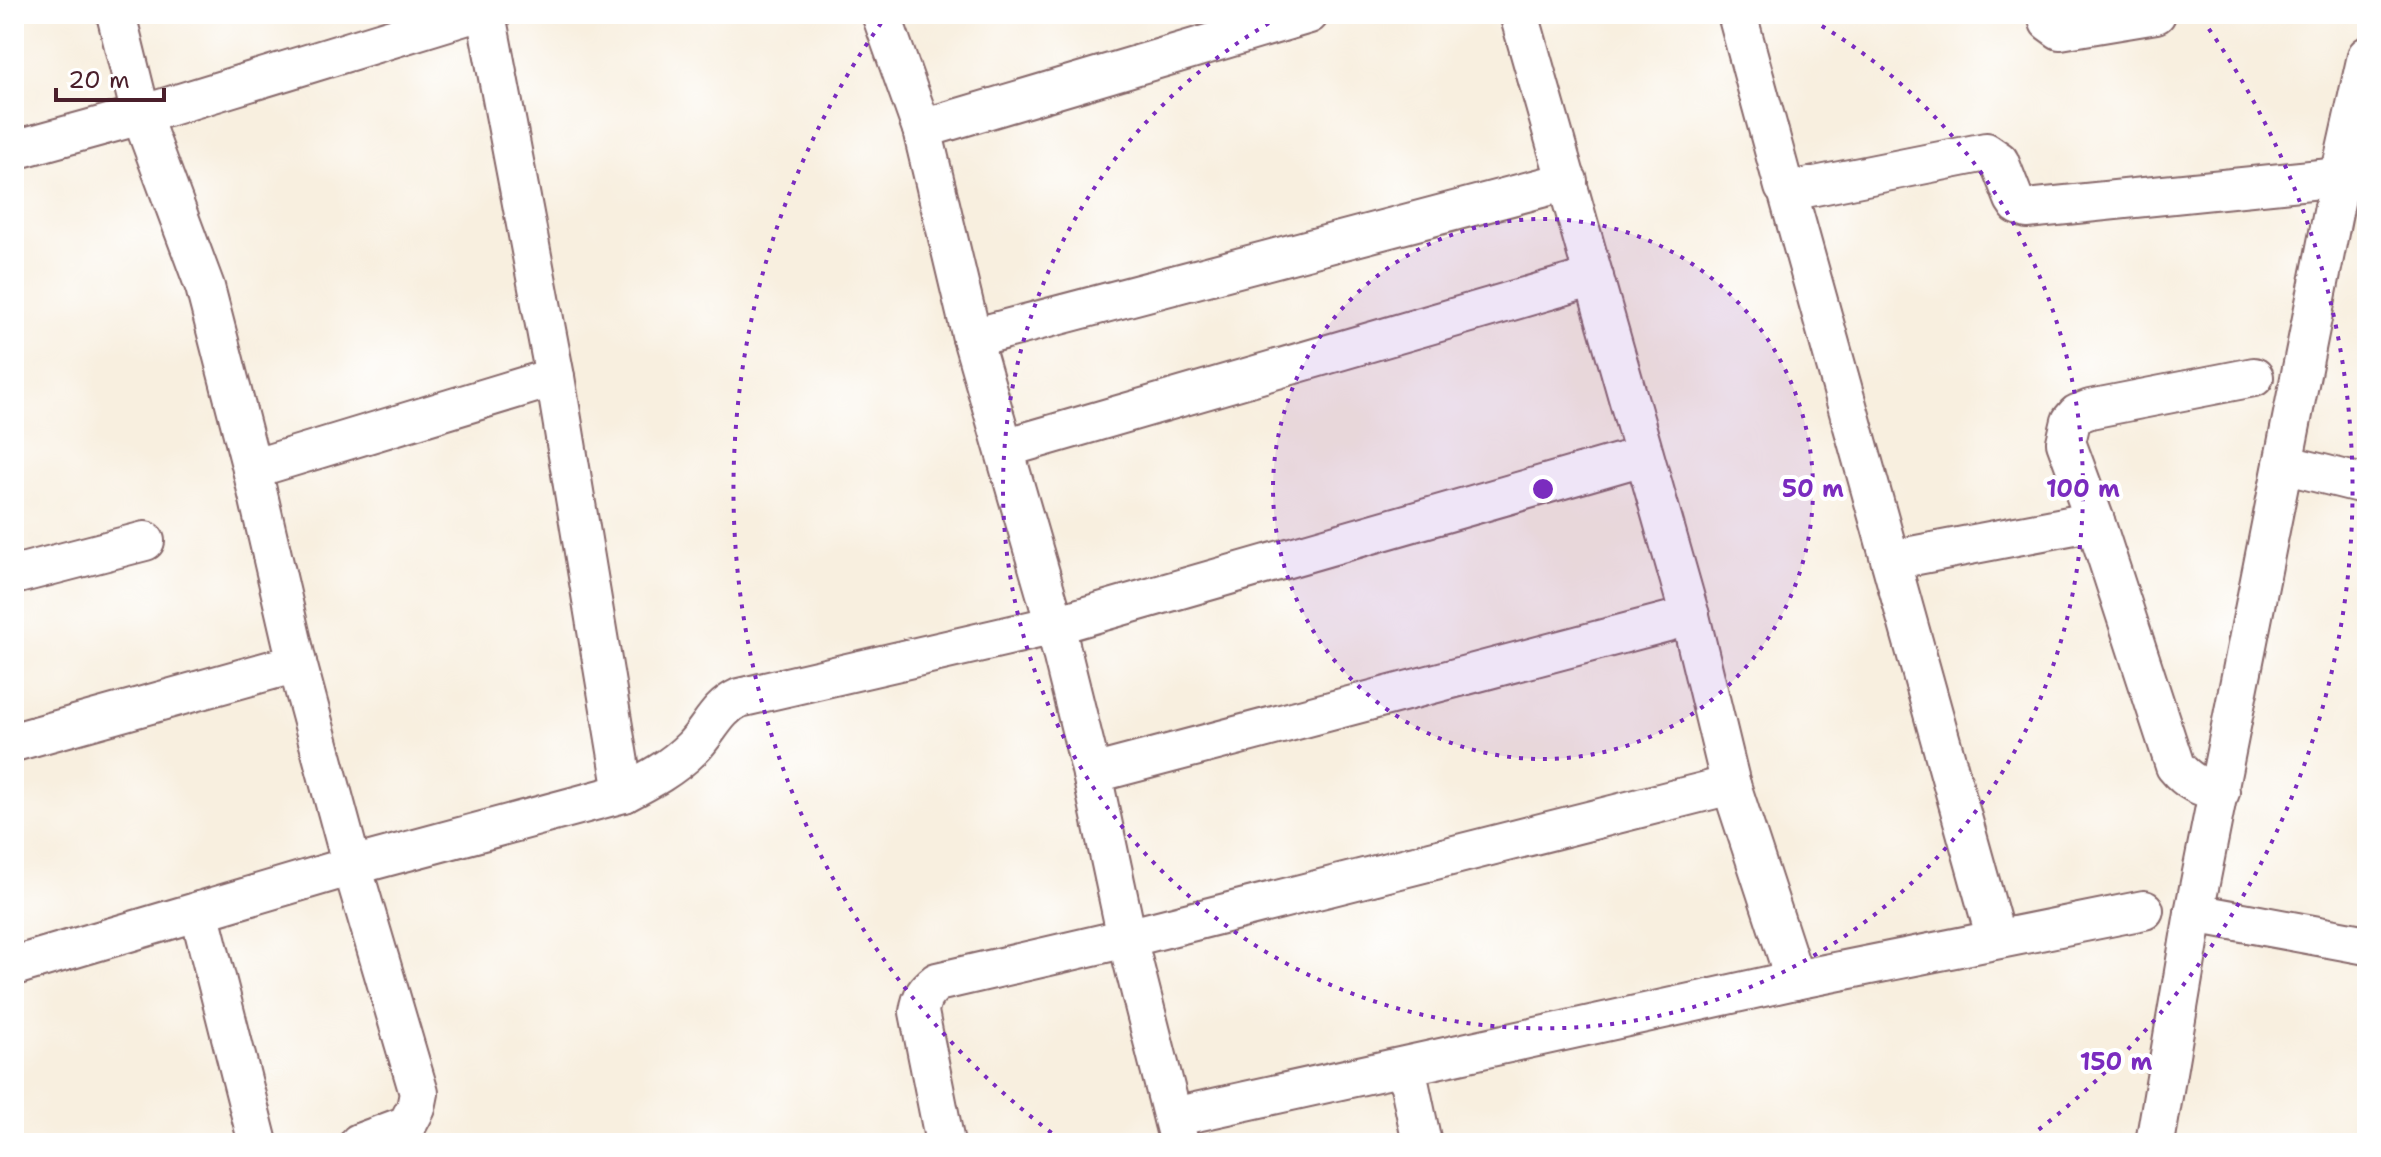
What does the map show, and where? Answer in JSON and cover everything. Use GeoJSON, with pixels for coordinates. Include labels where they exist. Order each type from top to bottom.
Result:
{"type":"FeatureCollection","features":[{"type":"Feature","properties":{"kind":"street"},"geometry":{"type":"LineString","coordinates":[[116,14],[141,115],[205,287],[297,663],[352,866],[419,1093],[416,1108],[407,1125],[359,1143]]}},
{"type":"Feature","properties":{"kind":"street"},"geometry":{"type":"LineString","coordinates":[[14,150],[141,115],[471,14]]}},
{"type":"Feature","properties":{"kind":"street"},"geometry":{"type":"LineString","coordinates":[[486,14],[555,377],[624,793]]}},
{"type":"Feature","properties":{"kind":"street"},"geometry":{"type":"LineString","coordinates":[[881,14],[922,129],[972,338],[1055,625],[1092,774],[1127,938],[1176,1130],[1406,1067],[1795,980],[2144,910]]}},
{"type":"Feature","properties":{"kind":"street"},"geometry":{"type":"LineString","coordinates":[[922,129],[1309,14]]}},
{"type":"Feature","properties":{"kind":"street"},"geometry":{"type":"LineString","coordinates":[[1519,14],[1690,616],[1731,785],[1795,980]]}},
{"type":"Feature","properties":{"kind":"street"},"geometry":{"type":"LineString","coordinates":[[1737,14],[1996,939]]}},
{"type":"Feature","properties":{"kind":"street"},"geometry":{"type":"LineString","coordinates":[[2047,14],[2049,22],[2060,30],[2156,14]]}},
{"type":"Feature","properties":{"kind":"street"},"geometry":{"type":"LineString","coordinates":[[2155,1143],[2194,913],[2202,786],[2283,464],[2367,56]]}},
{"type":"Feature","properties":{"kind":"street"},"geometry":{"type":"LineString","coordinates":[[1787,190],[1792,192],[1986,152],[1999,161],[2014,199],[2027,209],[2340,177]]}},
{"type":"Feature","properties":{"kind":"street"},"geometry":{"type":"LineString","coordinates":[[972,338],[1568,181]]}},
{"type":"Feature","properties":{"kind":"street"},"geometry":{"type":"LineString","coordinates":[[1005,448],[1594,277]]}},
{"type":"Feature","properties":{"kind":"street"},"geometry":{"type":"LineString","coordinates":[[252,469],[555,377]]}},
{"type":"Feature","properties":{"kind":"street"},"geometry":{"type":"LineString","coordinates":[[2202,786],[2175,766],[2066,442],[2068,427],[2077,414],[2090,409],[2254,377]]}},
{"type":"Feature","properties":{"kind":"street"},"geometry":{"type":"LineString","coordinates":[[14,966],[352,866],[624,793],[661,774],[694,746],[729,703],[739,698],[1055,625],[1643,456]]}},
{"type":"Feature","properties":{"kind":"street"},"geometry":{"type":"LineString","coordinates":[[2283,464],[2367,485]]}},
{"type":"Feature","properties":{"kind":"street"},"geometry":{"type":"LineString","coordinates":[[1891,560],[2095,521]]}},
{"type":"Feature","properties":{"kind":"street"},"geometry":{"type":"LineString","coordinates":[[14,575],[145,541]]}},
{"type":"Feature","properties":{"kind":"street"},"geometry":{"type":"LineString","coordinates":[[1092,774],[1690,616]]}},
{"type":"Feature","properties":{"kind":"street"},"geometry":{"type":"LineString","coordinates":[[14,742],[297,663]]}},
{"type":"Feature","properties":{"kind":"street"},"geometry":{"type":"LineString","coordinates":[[945,1143],[919,1012],[927,990],[937,982],[1127,938],[1731,785]]}},
{"type":"Feature","properties":{"kind":"street"},"geometry":{"type":"LineString","coordinates":[[199,911],[258,1143]]}},
{"type":"Feature","properties":{"kind":"street"},"geometry":{"type":"LineString","coordinates":[[2194,913],[2367,945]]}},
{"type":"Feature","properties":{"kind":"street"},"geometry":{"type":"LineString","coordinates":[[1406,1067],[1422,1143]]}}]}
